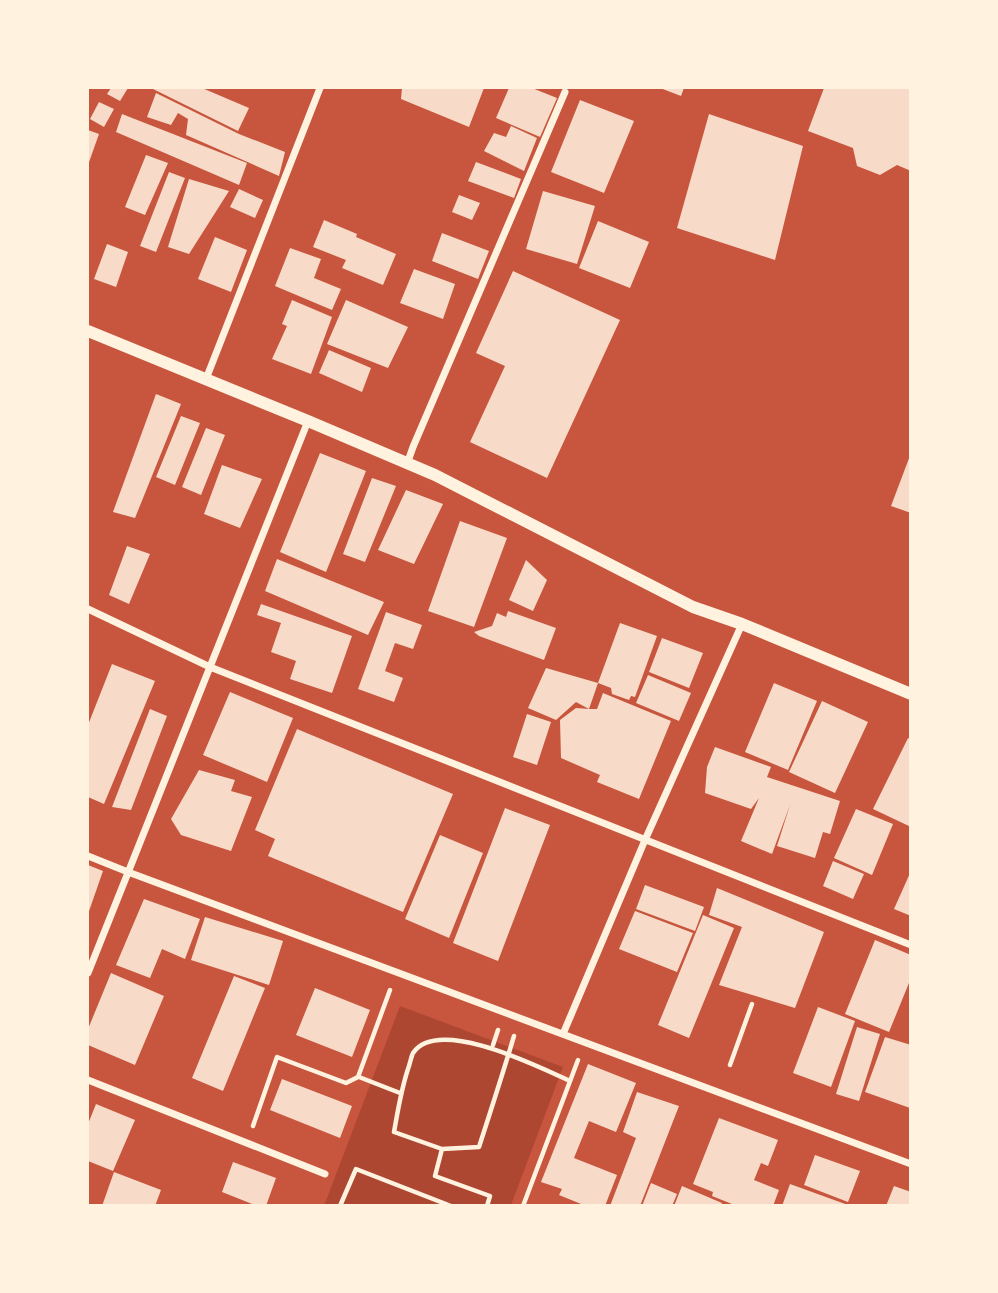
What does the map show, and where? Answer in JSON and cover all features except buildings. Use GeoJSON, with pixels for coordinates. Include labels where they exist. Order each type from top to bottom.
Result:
{"type":"FeatureCollection","features":[{"type":"Feature","properties":{"kind":"street"},"geometry":{"type":"LineString","coordinates":[[206,379],[320,88]]}},
{"type":"Feature","properties":{"kind":"street"},"geometry":{"type":"LineString","coordinates":[[407,464],[565,92]]}},
{"type":"Feature","properties":{"kind":"street"},"geometry":{"type":"LineString","coordinates":[[88,331],[435,475],[693,607],[742,624],[911,694]]}},
{"type":"Feature","properties":{"kind":"street"},"geometry":{"type":"LineString","coordinates":[[88,973],[309,421]]}},
{"type":"Feature","properties":{"kind":"street"},"geometry":{"type":"LineString","coordinates":[[88,609],[210,667],[911,945]]}},
{"type":"Feature","properties":{"kind":"street"},"geometry":{"type":"LineString","coordinates":[[563,1034],[645,840],[742,624]]}},
{"type":"Feature","properties":{"kind":"street"},"geometry":{"type":"LineString","coordinates":[[88,856],[911,1164]]}},
{"type":"Feature","properties":{"kind":"street"},"geometry":{"type":"LineString","coordinates":[[88,1080],[325,1174]]}},
{"type":"Feature","properties":{"kind":"path"},"geometry":{"type":"LineString","coordinates":[[247,1143],[277,1057],[346,1083],[358,1077],[394,980]]}},
{"type":"Feature","properties":{"kind":"path"},"geometry":{"type":"LineString","coordinates":[[730,1065],[752,1004]]}},
{"type":"Feature","properties":{"kind":"path"},"geometry":{"type":"LineString","coordinates":[[493,1045],[498,1029]]}},
{"type":"Feature","properties":{"kind":"path"},"geometry":{"type":"LineString","coordinates":[[514,1036],[509,1054],[479,1147],[442,1149],[394,1132],[400,1093],[414,1053],[430,1041],[460,1040],[509,1054],[570,1081]]}},
{"type":"Feature","properties":{"kind":"path"},"geometry":{"type":"LineString","coordinates":[[523,1206],[585,1043]]}},
{"type":"Feature","properties":{"kind":"path"},"geometry":{"type":"LineString","coordinates":[[358,1077],[400,1093]]}},
{"type":"Feature","properties":{"kind":"path"},"geometry":{"type":"LineString","coordinates":[[442,1149],[435,1176],[490,1196],[487,1206]]}},
{"type":"Feature","properties":{"kind":"path"},"geometry":{"type":"LineString","coordinates":[[340,1206],[356,1169],[450,1206]]}},
{"type":"Feature","properties":{"kind":"shaded area"},"geometry":{"type":"Polygon","coordinates":[[[400,1006],[563,1067],[511,1205],[324,1206],[400,1006]]]}}]}
